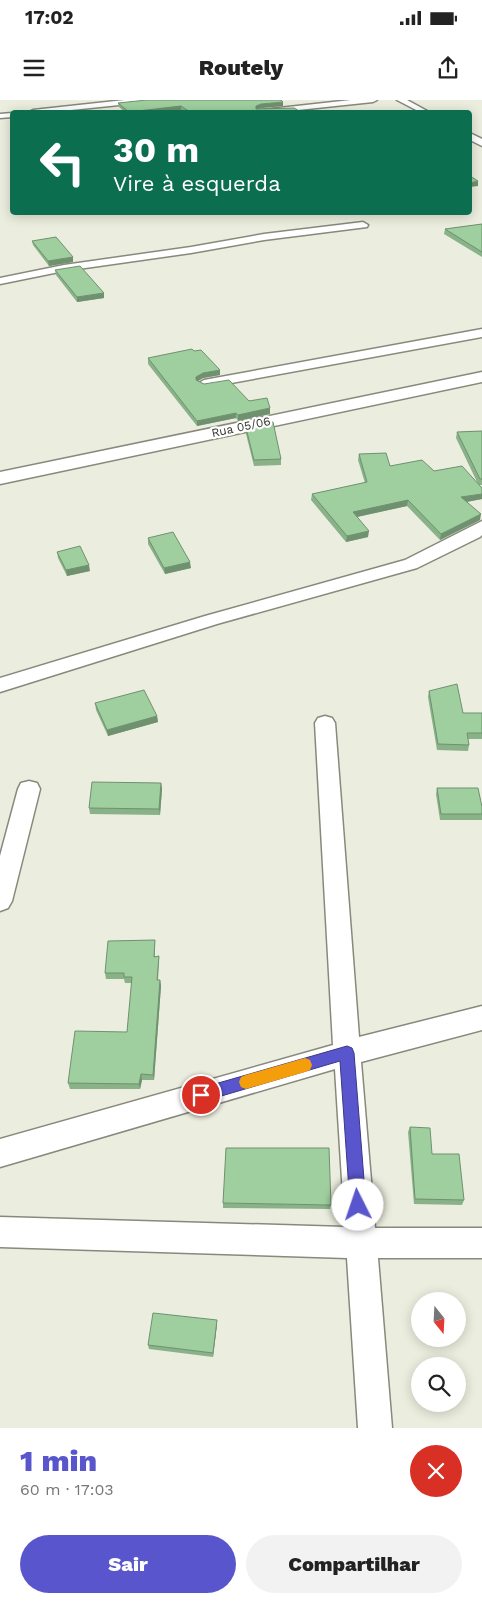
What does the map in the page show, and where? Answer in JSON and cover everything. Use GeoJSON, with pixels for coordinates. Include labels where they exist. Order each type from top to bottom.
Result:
{"type":"FeatureCollection","features":[{"type":"Feature","properties":{"kind":"street"},"geometry":{"type":"LineString","coordinates":[[52,110],[148,100]]}},
{"type":"Feature","properties":{"kind":"street"},"geometry":{"type":"LineString","coordinates":[[280,110],[373,100]]}},
{"type":"Feature","properties":{"kind":"street"},"geometry":{"type":"LineString","coordinates":[[401,100],[421,110]]}},
{"type":"Feature","properties":{"kind":"street"},"geometry":{"type":"LineString","coordinates":[[0,281],[64,268],[191,250],[264,237],[363,225]]}},
{"type":"Feature","properties":{"kind":"street"},"geometry":{"type":"LineString","coordinates":[[204,384],[482,333]]}},
{"type":"Feature","properties":{"kind":"street","name":"Rua 05/06"},"geometry":{"type":"LineString","coordinates":[[0,478],[482,377]]}},
{"type":"Feature","properties":{"kind":"street"},"geometry":{"type":"LineString","coordinates":[[0,685],[211,620],[411,564],[474,532],[482,526]]}},
{"type":"Feature","properties":{"kind":"street"},"geometry":{"type":"LineString","coordinates":[[325,723],[375,1428]]}},
{"type":"Feature","properties":{"kind":"street"},"geometry":{"type":"LineString","coordinates":[[0,901],[29,789]]}},
{"type":"Feature","properties":{"kind":"street"},"geometry":{"type":"LineString","coordinates":[[0,1153],[347,1053],[482,1018]]}},
{"type":"Feature","properties":{"kind":"street"},"geometry":{"type":"LineString","coordinates":[[0,1232],[361,1243],[482,1243]]}},
{"type":"Feature","properties":{"kind":"building"},"geometry":{"type":"Polygon","coordinates":[[[147,100],[281,100],[283,102],[261,104],[256,106],[256,109],[294,108],[298,110],[187,110],[181,106],[127,110],[118,103],[147,100]]]}},
{"type":"Feature","properties":{"kind":"building"},"geometry":{"type":"Polygon","coordinates":[[[472,177],[478,181],[472,182],[472,177]]]}},
{"type":"Feature","properties":{"kind":"building"},"geometry":{"type":"Polygon","coordinates":[[[482,224],[482,252],[445,229],[482,224]]]}},
{"type":"Feature","properties":{"kind":"building"},"geometry":{"type":"Polygon","coordinates":[[[56,237],[73,257],[48,261],[32,241],[56,237]]]}},
{"type":"Feature","properties":{"kind":"building"},"geometry":{"type":"Polygon","coordinates":[[[80,266],[104,293],[77,297],[55,270],[80,266]]]}},
{"type":"Feature","properties":{"kind":"building"},"geometry":{"type":"Polygon","coordinates":[[[192,349],[194,351],[201,350],[220,370],[203,373],[196,377],[196,380],[204,384],[229,380],[249,401],[267,398],[270,408],[197,421],[148,358],[192,349]]]}},
{"type":"Feature","properties":{"kind":"building"},"geometry":{"type":"Polygon","coordinates":[[[273,422],[281,459],[254,460],[246,428],[273,422]]]}},
{"type":"Feature","properties":{"kind":"building"},"geometry":{"type":"Polygon","coordinates":[[[482,431],[482,479],[480,479],[457,432],[482,431]]]}},
{"type":"Feature","properties":{"kind":"building"},"geometry":{"type":"Polygon","coordinates":[[[386,453],[390,466],[422,460],[434,471],[462,466],[482,488],[482,494],[461,497],[481,514],[441,534],[408,500],[353,512],[369,531],[347,536],[312,494],[367,482],[359,454],[386,453]]]}},
{"type":"Feature","properties":{"kind":"building"},"geometry":{"type":"Polygon","coordinates":[[[173,532],[190,562],[164,568],[148,538],[173,532]]]}},
{"type":"Feature","properties":{"kind":"building"},"geometry":{"type":"Polygon","coordinates":[[[80,546],[89,565],[66,570],[57,552],[80,546]]]}},
{"type":"Feature","properties":{"kind":"building"},"geometry":{"type":"Polygon","coordinates":[[[457,684],[463,713],[482,713],[482,733],[467,733],[469,745],[438,744],[429,691],[457,684]]]}},
{"type":"Feature","properties":{"kind":"building"},"geometry":{"type":"Polygon","coordinates":[[[144,690],[157,716],[107,730],[95,703],[144,690]]]}},
{"type":"Feature","properties":{"kind":"building"},"geometry":{"type":"Polygon","coordinates":[[[92,782],[161,783],[159,809],[89,808],[92,782]]]}},
{"type":"Feature","properties":{"kind":"building"},"geometry":{"type":"Polygon","coordinates":[[[437,788],[478,788],[482,814],[441,814],[437,788]]]}},
{"type":"Feature","properties":{"kind":"building"},"geometry":{"type":"Polygon","coordinates":[[[155,940],[154,957],[159,956],[157,980],[160,980],[153,1075],[141,1074],[139,1084],[68,1083],[75,1031],[127,1032],[132,977],[124,977],[124,973],[105,973],[108,941],[155,940]]]}},
{"type":"Feature","properties":{"kind":"building"},"geometry":{"type":"Polygon","coordinates":[[[410,1127],[430,1128],[432,1154],[459,1154],[464,1200],[415,1199],[410,1127]]]}},
{"type":"Feature","properties":{"kind":"building"},"geometry":{"type":"Polygon","coordinates":[[[226,1148],[329,1148],[331,1205],[223,1203],[226,1148]]]}},
{"type":"Feature","properties":{"kind":"building"},"geometry":{"type":"Polygon","coordinates":[[[153,1313],[217,1320],[213,1353],[148,1345],[153,1313]]]}},
{"type":"Feature","properties":{"kind":"slow traffic"},"geometry":{"type":"LineString","coordinates":[[246,1082],[305,1065]]}},
{"type":"Feature","properties":{"kind":"route"},"geometry":{"type":"LineString","coordinates":[[201,1095],[347,1053],[358,1205]]}}]}
